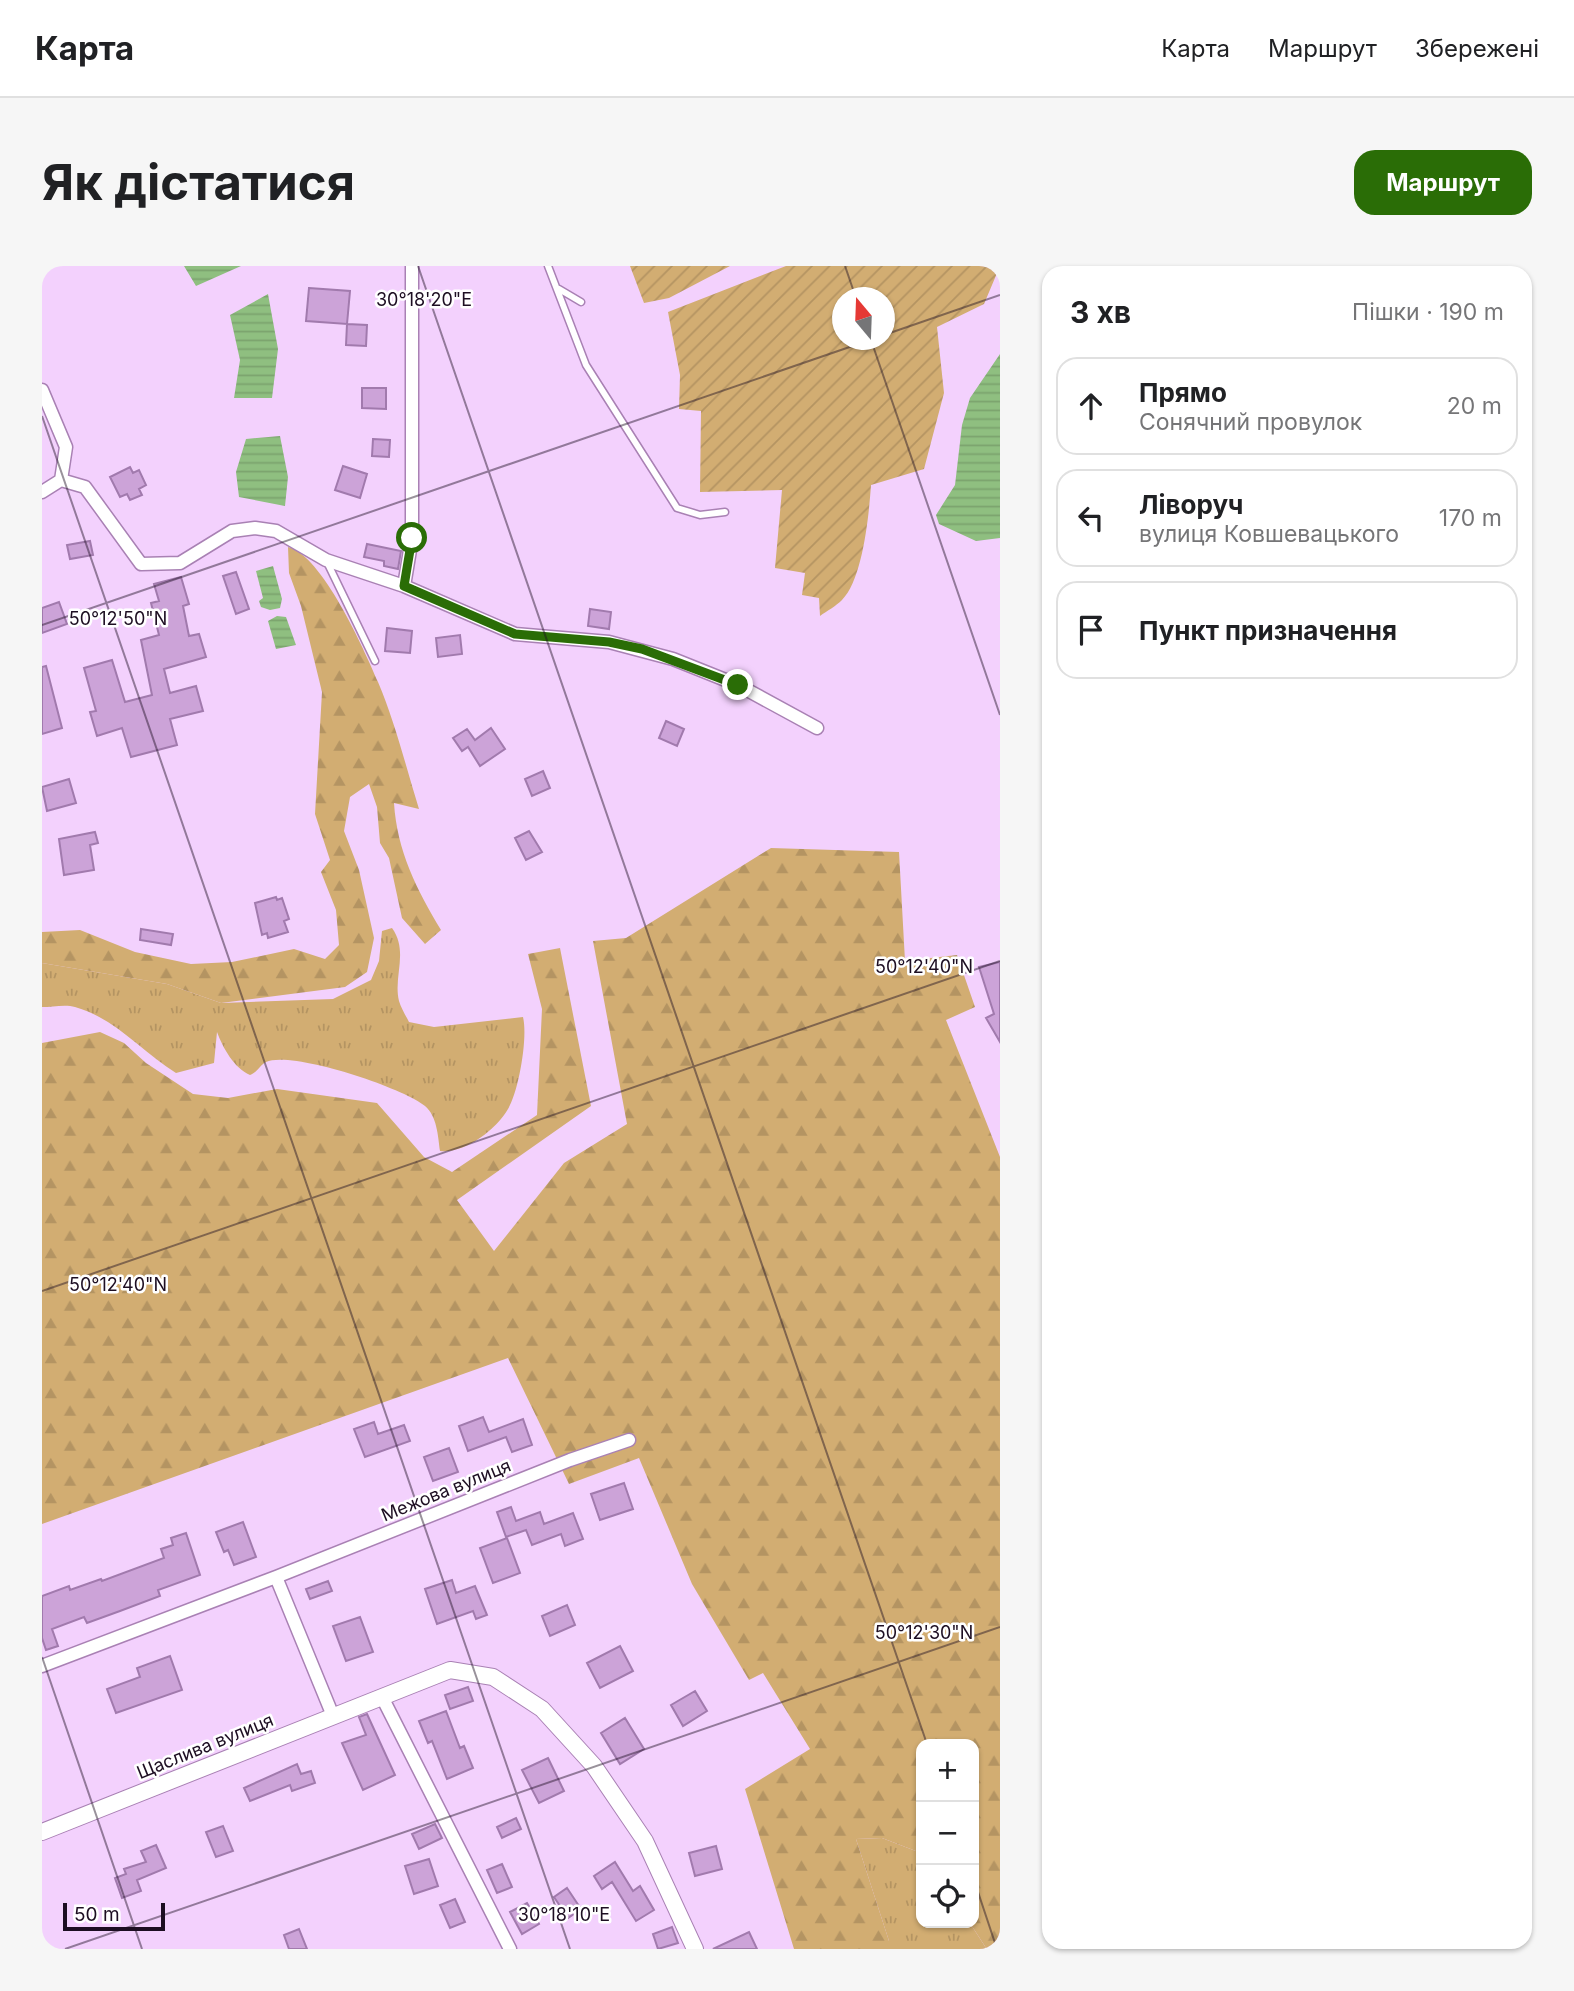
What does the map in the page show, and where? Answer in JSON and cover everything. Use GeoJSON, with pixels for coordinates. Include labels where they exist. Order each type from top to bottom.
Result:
{"type":"FeatureCollection","features":[{"type":"Feature","properties":{"kind":"street"},"geometry":{"type":"LineString","coordinates":[[404,586],[412,538],[412,266]]}},
{"type":"Feature","properties":{"kind":"street"},"geometry":{"type":"LineString","coordinates":[[42,390],[66,447],[61,480]]}},
{"type":"Feature","properties":{"kind":"street"},"geometry":{"type":"LineString","coordinates":[[42,492],[61,480],[85,487],[141,564],[180,562],[232,531],[255,528],[276,531],[326,560],[404,586],[515,634],[609,642],[673,659],[738,685],[817,728]]}},
{"type":"Feature","properties":{"kind":"street","name":"Межова вулиця"},"geometry":{"type":"LineString","coordinates":[[42,1666],[276,1577],[570,1460],[629,1440]]}},
{"type":"Feature","properties":{"kind":"street"},"geometry":{"type":"LineString","coordinates":[[276,1577],[333,1716]]}},
{"type":"Feature","properties":{"kind":"street","name":"Щаслива вулиця"},"geometry":{"type":"LineString","coordinates":[[42,1832],[450,1670],[493,1677],[542,1709],[594,1766],[645,1841],[695,1949]]}},
{"type":"Feature","properties":{"kind":"street"},"geometry":{"type":"LineString","coordinates":[[382,1697],[510,1949]]}},
{"type":"Feature","properties":{"kind":"lane"},"geometry":{"type":"LineString","coordinates":[[548,266],[586,365],[677,508],[700,515],[725,512]]}},
{"type":"Feature","properties":{"kind":"lane"},"geometry":{"type":"LineString","coordinates":[[559,289],[581,302]]}},
{"type":"Feature","properties":{"kind":"lane"},"geometry":{"type":"LineString","coordinates":[[326,560],[375,661]]}},
{"type":"Feature","properties":{"kind":"green space"},"geometry":{"type":"Polygon","coordinates":[[[630,266],[730,266],[669,298],[644,303],[630,266]]]}},
{"type":"Feature","properties":{"kind":"green space"},"geometry":{"type":"Polygon","coordinates":[[[786,266],[1000,266],[984,304],[937,327],[944,393],[924,469],[871,485],[864,546],[855,577],[842,600],[820,616],[819,598],[802,595],[805,573],[775,568],[782,490],[700,492],[701,411],[679,409],[680,375],[668,312],[786,266]]]}},
{"type":"Feature","properties":{"kind":"green space"},"geometry":{"type":"Polygon","coordinates":[[[288,547],[301,554],[328,585],[372,667],[384,697],[419,809],[394,803],[399,837],[416,885],[441,930],[425,944],[402,918],[389,858],[380,843],[377,807],[369,784],[350,797],[344,831],[359,870],[374,938],[367,972],[345,987],[221,1003],[167,984],[42,963],[42,932],[80,930],[135,952],[191,964],[232,962],[294,949],[325,959],[339,945],[336,910],[321,872],[330,860],[315,814],[322,692],[301,606],[289,573],[288,547]]]}},
{"type":"Feature","properties":{"kind":"green space"},"geometry":{"type":"Polygon","coordinates":[[[771,848],[899,852],[905,961],[957,955],[975,1007],[946,1020],[1000,1157],[1000,1945],[986,1948],[973,1928],[979,1928],[979,1739],[916,1739],[916,1851],[882,1838],[856,1839],[889,1941],[889,1949],[794,1949],[745,1789],[810,1749],[763,1673],[749,1680],[692,1584],[639,1458],[569,1484],[508,1358],[42,1524],[42,1043],[100,1032],[124,1043],[146,1063],[193,1094],[228,1098],[277,1089],[377,1103],[424,1157],[452,1172],[537,1115],[542,1009],[528,954],[560,948],[591,1106],[457,1200],[494,1251],[564,1163],[627,1124],[593,941],[626,938],[771,848]]]}},
{"type":"Feature","properties":{"kind":"green space"},"geometry":{"type":"Polygon","coordinates":[[[392,928],[397,937],[400,955],[399,1001],[409,1022],[434,1027],[523,1017],[522,1064],[512,1101],[496,1125],[459,1149],[440,1151],[438,1133],[429,1110],[413,1098],[372,1081],[322,1066],[279,1060],[266,1062],[250,1075],[239,1068],[230,1057],[217,1032],[214,1063],[176,1073],[116,1027],[89,1012],[71,1006],[42,1007],[42,963],[167,984],[221,1003],[333,999],[371,980],[379,961],[382,931],[392,928]]]}},
{"type":"Feature","properties":{"kind":"green space"},"geometry":{"type":"Polygon","coordinates":[[[882,1838],[916,1851],[916,1928],[973,1928],[986,1948],[1000,1945],[1000,1949],[889,1949],[889,1941],[856,1839],[882,1838]]]}},
{"type":"Feature","properties":{"kind":"shaded area"},"geometry":{"type":"Polygon","coordinates":[[[184,266],[241,266],[196,286],[184,266]]]}},
{"type":"Feature","properties":{"kind":"shaded area"},"geometry":{"type":"Polygon","coordinates":[[[268,294],[278,349],[272,398],[234,398],[240,360],[230,315],[268,294]]]}},
{"type":"Feature","properties":{"kind":"shaded area"},"geometry":{"type":"Polygon","coordinates":[[[1000,354],[1000,538],[976,541],[939,524],[936,515],[955,485],[962,425],[970,398],[1000,354]]]}},
{"type":"Feature","properties":{"kind":"shaded area"},"geometry":{"type":"Polygon","coordinates":[[[280,436],[288,477],[285,506],[239,497],[236,472],[246,439],[280,436]]]}},
{"type":"Feature","properties":{"kind":"shaded area"},"geometry":{"type":"Polygon","coordinates":[[[273,566],[282,599],[280,608],[270,610],[261,607],[259,601],[263,598],[256,571],[273,566]]]}},
{"type":"Feature","properties":{"kind":"shaded area"},"geometry":{"type":"Polygon","coordinates":[[[277,616],[286,617],[296,645],[276,649],[268,621],[277,616]]]}},
{"type":"Feature","properties":{"kind":"building"},"geometry":{"type":"Polygon","coordinates":[[[309,288],[350,291],[347,324],[306,321],[309,288]]]}},
{"type":"Feature","properties":{"kind":"building"},"geometry":{"type":"Polygon","coordinates":[[[347,324],[367,325],[366,346],[346,345],[347,324]]]}},
{"type":"Feature","properties":{"kind":"building"},"geometry":{"type":"Polygon","coordinates":[[[362,388],[386,388],[386,409],[362,408],[362,388]]]}},
{"type":"Feature","properties":{"kind":"building"},"geometry":{"type":"Polygon","coordinates":[[[373,439],[390,440],[389,457],[372,456],[373,439]]]}},
{"type":"Feature","properties":{"kind":"building"},"geometry":{"type":"Polygon","coordinates":[[[343,466],[367,474],[360,498],[335,490],[343,466]]]}},
{"type":"Feature","properties":{"kind":"building"},"geometry":{"type":"Polygon","coordinates":[[[130,467],[133,473],[139,470],[146,485],[139,489],[142,495],[130,500],[127,494],[120,497],[110,477],[130,467]]]}},
{"type":"Feature","properties":{"kind":"building"},"geometry":{"type":"Polygon","coordinates":[[[90,541],[93,555],[70,559],[67,545],[90,541]]]}},
{"type":"Feature","properties":{"kind":"building"},"geometry":{"type":"Polygon","coordinates":[[[367,544],[401,551],[398,569],[384,566],[384,561],[364,557],[367,544]]]}},
{"type":"Feature","properties":{"kind":"building"},"geometry":{"type":"Polygon","coordinates":[[[236,572],[249,609],[236,614],[223,576],[236,572]]]}},
{"type":"Feature","properties":{"kind":"building"},"geometry":{"type":"Polygon","coordinates":[[[181,577],[189,604],[183,606],[189,636],[199,634],[206,657],[164,669],[170,693],[196,686],[203,711],[170,719],[177,745],[131,757],[122,728],[97,736],[90,712],[96,711],[84,668],[112,660],[125,702],[152,695],[141,640],[159,635],[151,603],[159,601],[154,584],[181,577]]]}},
{"type":"Feature","properties":{"kind":"building"},"geometry":{"type":"Polygon","coordinates":[[[59,602],[67,624],[42,633],[42,608],[59,602]]]}},
{"type":"Feature","properties":{"kind":"building"},"geometry":{"type":"Polygon","coordinates":[[[590,609],[611,612],[609,629],[588,626],[590,609]]]}},
{"type":"Feature","properties":{"kind":"building"},"geometry":{"type":"Polygon","coordinates":[[[387,628],[412,631],[410,653],[385,651],[387,628]]]}},
{"type":"Feature","properties":{"kind":"building"},"geometry":{"type":"Polygon","coordinates":[[[460,635],[462,654],[438,657],[436,638],[460,635]]]}},
{"type":"Feature","properties":{"kind":"building"},"geometry":{"type":"Polygon","coordinates":[[[46,666],[62,728],[42,734],[42,667],[46,666]]]}},
{"type":"Feature","properties":{"kind":"building"},"geometry":{"type":"Polygon","coordinates":[[[666,721],[684,729],[677,746],[659,738],[666,721]]]}},
{"type":"Feature","properties":{"kind":"building"},"geometry":{"type":"Polygon","coordinates":[[[491,728],[505,749],[480,766],[468,747],[462,751],[453,738],[467,729],[475,740],[491,728]]]}},
{"type":"Feature","properties":{"kind":"building"},"geometry":{"type":"Polygon","coordinates":[[[543,771],[550,788],[532,796],[525,779],[543,771]]]}},
{"type":"Feature","properties":{"kind":"building"},"geometry":{"type":"Polygon","coordinates":[[[69,779],[76,803],[47,811],[42,787],[69,779]]]}},
{"type":"Feature","properties":{"kind":"building"},"geometry":{"type":"Polygon","coordinates":[[[529,831],[542,852],[526,860],[515,838],[529,831]]]}},
{"type":"Feature","properties":{"kind":"building"},"geometry":{"type":"Polygon","coordinates":[[[95,832],[98,843],[90,845],[94,870],[64,875],[59,839],[95,832]]]}},
{"type":"Feature","properties":{"kind":"building"},"geometry":{"type":"Polygon","coordinates":[[[276,897],[277,900],[282,898],[289,919],[284,921],[288,932],[268,938],[267,933],[262,935],[255,903],[276,897]]]}},
{"type":"Feature","properties":{"kind":"building"},"geometry":{"type":"Polygon","coordinates":[[[141,929],[173,934],[171,945],[140,940],[141,929]]]}},
{"type":"Feature","properties":{"kind":"building"},"geometry":{"type":"Polygon","coordinates":[[[1000,962],[1000,1042],[986,1018],[994,1014],[979,967],[1000,962]]]}},
{"type":"Feature","properties":{"kind":"building"},"geometry":{"type":"Polygon","coordinates":[[[483,1417],[489,1432],[523,1419],[532,1445],[512,1452],[506,1437],[468,1451],[459,1426],[483,1417]]]}},
{"type":"Feature","properties":{"kind":"building"},"geometry":{"type":"Polygon","coordinates":[[[374,1422],[378,1434],[404,1425],[410,1441],[365,1457],[354,1429],[374,1422]]]}},
{"type":"Feature","properties":{"kind":"building"},"geometry":{"type":"Polygon","coordinates":[[[449,1448],[458,1472],[433,1481],[424,1457],[449,1448]]]}},
{"type":"Feature","properties":{"kind":"building"},"geometry":{"type":"Polygon","coordinates":[[[624,1483],[633,1509],[600,1520],[591,1494],[624,1483]]]}},
{"type":"Feature","properties":{"kind":"building"},"geometry":{"type":"Polygon","coordinates":[[[511,1507],[516,1521],[540,1512],[544,1524],[573,1513],[583,1539],[565,1546],[561,1534],[532,1545],[526,1530],[506,1537],[497,1512],[511,1507]]]}},
{"type":"Feature","properties":{"kind":"building"},"geometry":{"type":"Polygon","coordinates":[[[243,1522],[256,1557],[234,1565],[228,1550],[224,1552],[216,1532],[243,1522]]]}},
{"type":"Feature","properties":{"kind":"building"},"geometry":{"type":"Polygon","coordinates":[[[186,1533],[200,1575],[158,1590],[160,1596],[120,1611],[87,1623],[84,1617],[52,1629],[58,1646],[46,1650],[42,1638],[42,1596],[69,1586],[70,1590],[101,1579],[102,1581],[164,1558],[161,1549],[173,1545],[171,1538],[186,1533]]]}},
{"type":"Feature","properties":{"kind":"building"},"geometry":{"type":"Polygon","coordinates":[[[507,1538],[520,1573],[493,1583],[480,1548],[507,1538]]]}},
{"type":"Feature","properties":{"kind":"building"},"geometry":{"type":"Polygon","coordinates":[[[452,1580],[456,1593],[475,1586],[487,1615],[476,1619],[473,1611],[437,1624],[425,1589],[452,1580]]]}},
{"type":"Feature","properties":{"kind":"building"},"geometry":{"type":"Polygon","coordinates":[[[328,1581],[332,1591],[310,1599],[306,1589],[328,1581]]]}},
{"type":"Feature","properties":{"kind":"building"},"geometry":{"type":"Polygon","coordinates":[[[567,1605],[575,1625],[550,1636],[542,1616],[567,1605]]]}},
{"type":"Feature","properties":{"kind":"building"},"geometry":{"type":"Polygon","coordinates":[[[360,1617],[373,1652],[346,1661],[333,1626],[360,1617]]]}},
{"type":"Feature","properties":{"kind":"building"},"geometry":{"type":"Polygon","coordinates":[[[620,1646],[633,1671],[600,1688],[587,1663],[620,1646]]]}},
{"type":"Feature","properties":{"kind":"building"},"geometry":{"type":"Polygon","coordinates":[[[170,1656],[182,1690],[116,1713],[107,1689],[140,1677],[137,1668],[170,1656]]]}},
{"type":"Feature","properties":{"kind":"building"},"geometry":{"type":"Polygon","coordinates":[[[468,1687],[473,1701],[450,1709],[445,1695],[468,1687]]]}},
{"type":"Feature","properties":{"kind":"building"},"geometry":{"type":"Polygon","coordinates":[[[695,1691],[707,1711],[683,1726],[671,1705],[695,1691]]]}},
{"type":"Feature","properties":{"kind":"building"},"geometry":{"type":"Polygon","coordinates":[[[446,1711],[460,1748],[464,1746],[473,1768],[447,1779],[432,1741],[428,1743],[419,1721],[446,1711]]]}},
{"type":"Feature","properties":{"kind":"building"},"geometry":{"type":"Polygon","coordinates":[[[367,1714],[395,1775],[363,1790],[342,1743],[366,1735],[359,1717],[367,1714]]]}},
{"type":"Feature","properties":{"kind":"building"},"geometry":{"type":"Polygon","coordinates":[[[625,1718],[644,1749],[620,1764],[601,1733],[625,1718]]]}},
{"type":"Feature","properties":{"kind":"building"},"geometry":{"type":"Polygon","coordinates":[[[548,1758],[564,1791],[539,1803],[522,1770],[548,1758]]]}},
{"type":"Feature","properties":{"kind":"building"},"geometry":{"type":"Polygon","coordinates":[[[297,1764],[301,1774],[311,1771],[315,1783],[292,1791],[290,1785],[250,1801],[244,1788],[297,1764]]]}},
{"type":"Feature","properties":{"kind":"building"},"geometry":{"type":"Polygon","coordinates":[[[516,1818],[521,1829],[502,1838],[497,1827],[516,1818]]]}},
{"type":"Feature","properties":{"kind":"building"},"geometry":{"type":"Polygon","coordinates":[[[435,1824],[442,1838],[419,1849],[412,1834],[435,1824]]]}},
{"type":"Feature","properties":{"kind":"building"},"geometry":{"type":"Polygon","coordinates":[[[223,1826],[233,1851],[216,1857],[206,1832],[223,1826]]]}},
{"type":"Feature","properties":{"kind":"building"},"geometry":{"type":"Polygon","coordinates":[[[156,1845],[166,1868],[137,1880],[141,1891],[122,1898],[115,1878],[126,1874],[124,1869],[146,1862],[141,1851],[156,1845]]]}},
{"type":"Feature","properties":{"kind":"building"},"geometry":{"type":"Polygon","coordinates":[[[716,1846],[722,1869],[695,1876],[689,1853],[716,1846]]]}},
{"type":"Feature","properties":{"kind":"building"},"geometry":{"type":"Polygon","coordinates":[[[429,1859],[438,1886],[414,1894],[405,1866],[429,1859]]]}},
{"type":"Feature","properties":{"kind":"building"},"geometry":{"type":"Polygon","coordinates":[[[615,1862],[633,1891],[640,1886],[654,1910],[636,1921],[612,1882],[602,1889],[594,1876],[615,1862]]]}},
{"type":"Feature","properties":{"kind":"building"},"geometry":{"type":"Polygon","coordinates":[[[502,1864],[512,1887],[497,1893],[487,1870],[502,1864]]]}},
{"type":"Feature","properties":{"kind":"building"},"geometry":{"type":"Polygon","coordinates":[[[567,1888],[581,1909],[568,1918],[554,1897],[567,1888]]]}},
{"type":"Feature","properties":{"kind":"building"},"geometry":{"type":"Polygon","coordinates":[[[455,1899],[465,1922],[450,1928],[440,1905],[455,1899]]]}},
{"type":"Feature","properties":{"kind":"building"},"geometry":{"type":"Polygon","coordinates":[[[527,1903],[539,1924],[522,1934],[510,1912],[527,1903]]]}},
{"type":"Feature","properties":{"kind":"building"},"geometry":{"type":"Polygon","coordinates":[[[672,1927],[678,1943],[658,1949],[653,1934],[672,1927]]]}},
{"type":"Feature","properties":{"kind":"building"},"geometry":{"type":"Polygon","coordinates":[[[299,1929],[307,1949],[289,1949],[284,1935],[299,1929]]]}},
{"type":"Feature","properties":{"kind":"building"},"geometry":{"type":"Polygon","coordinates":[[[749,1932],[757,1949],[713,1949],[749,1932]]]}},
{"type":"Feature","properties":{"kind":"route"},"geometry":{"type":"LineString","coordinates":[[412,538],[404,586],[515,634],[609,642],[642,649],[738,685]]}}]}
